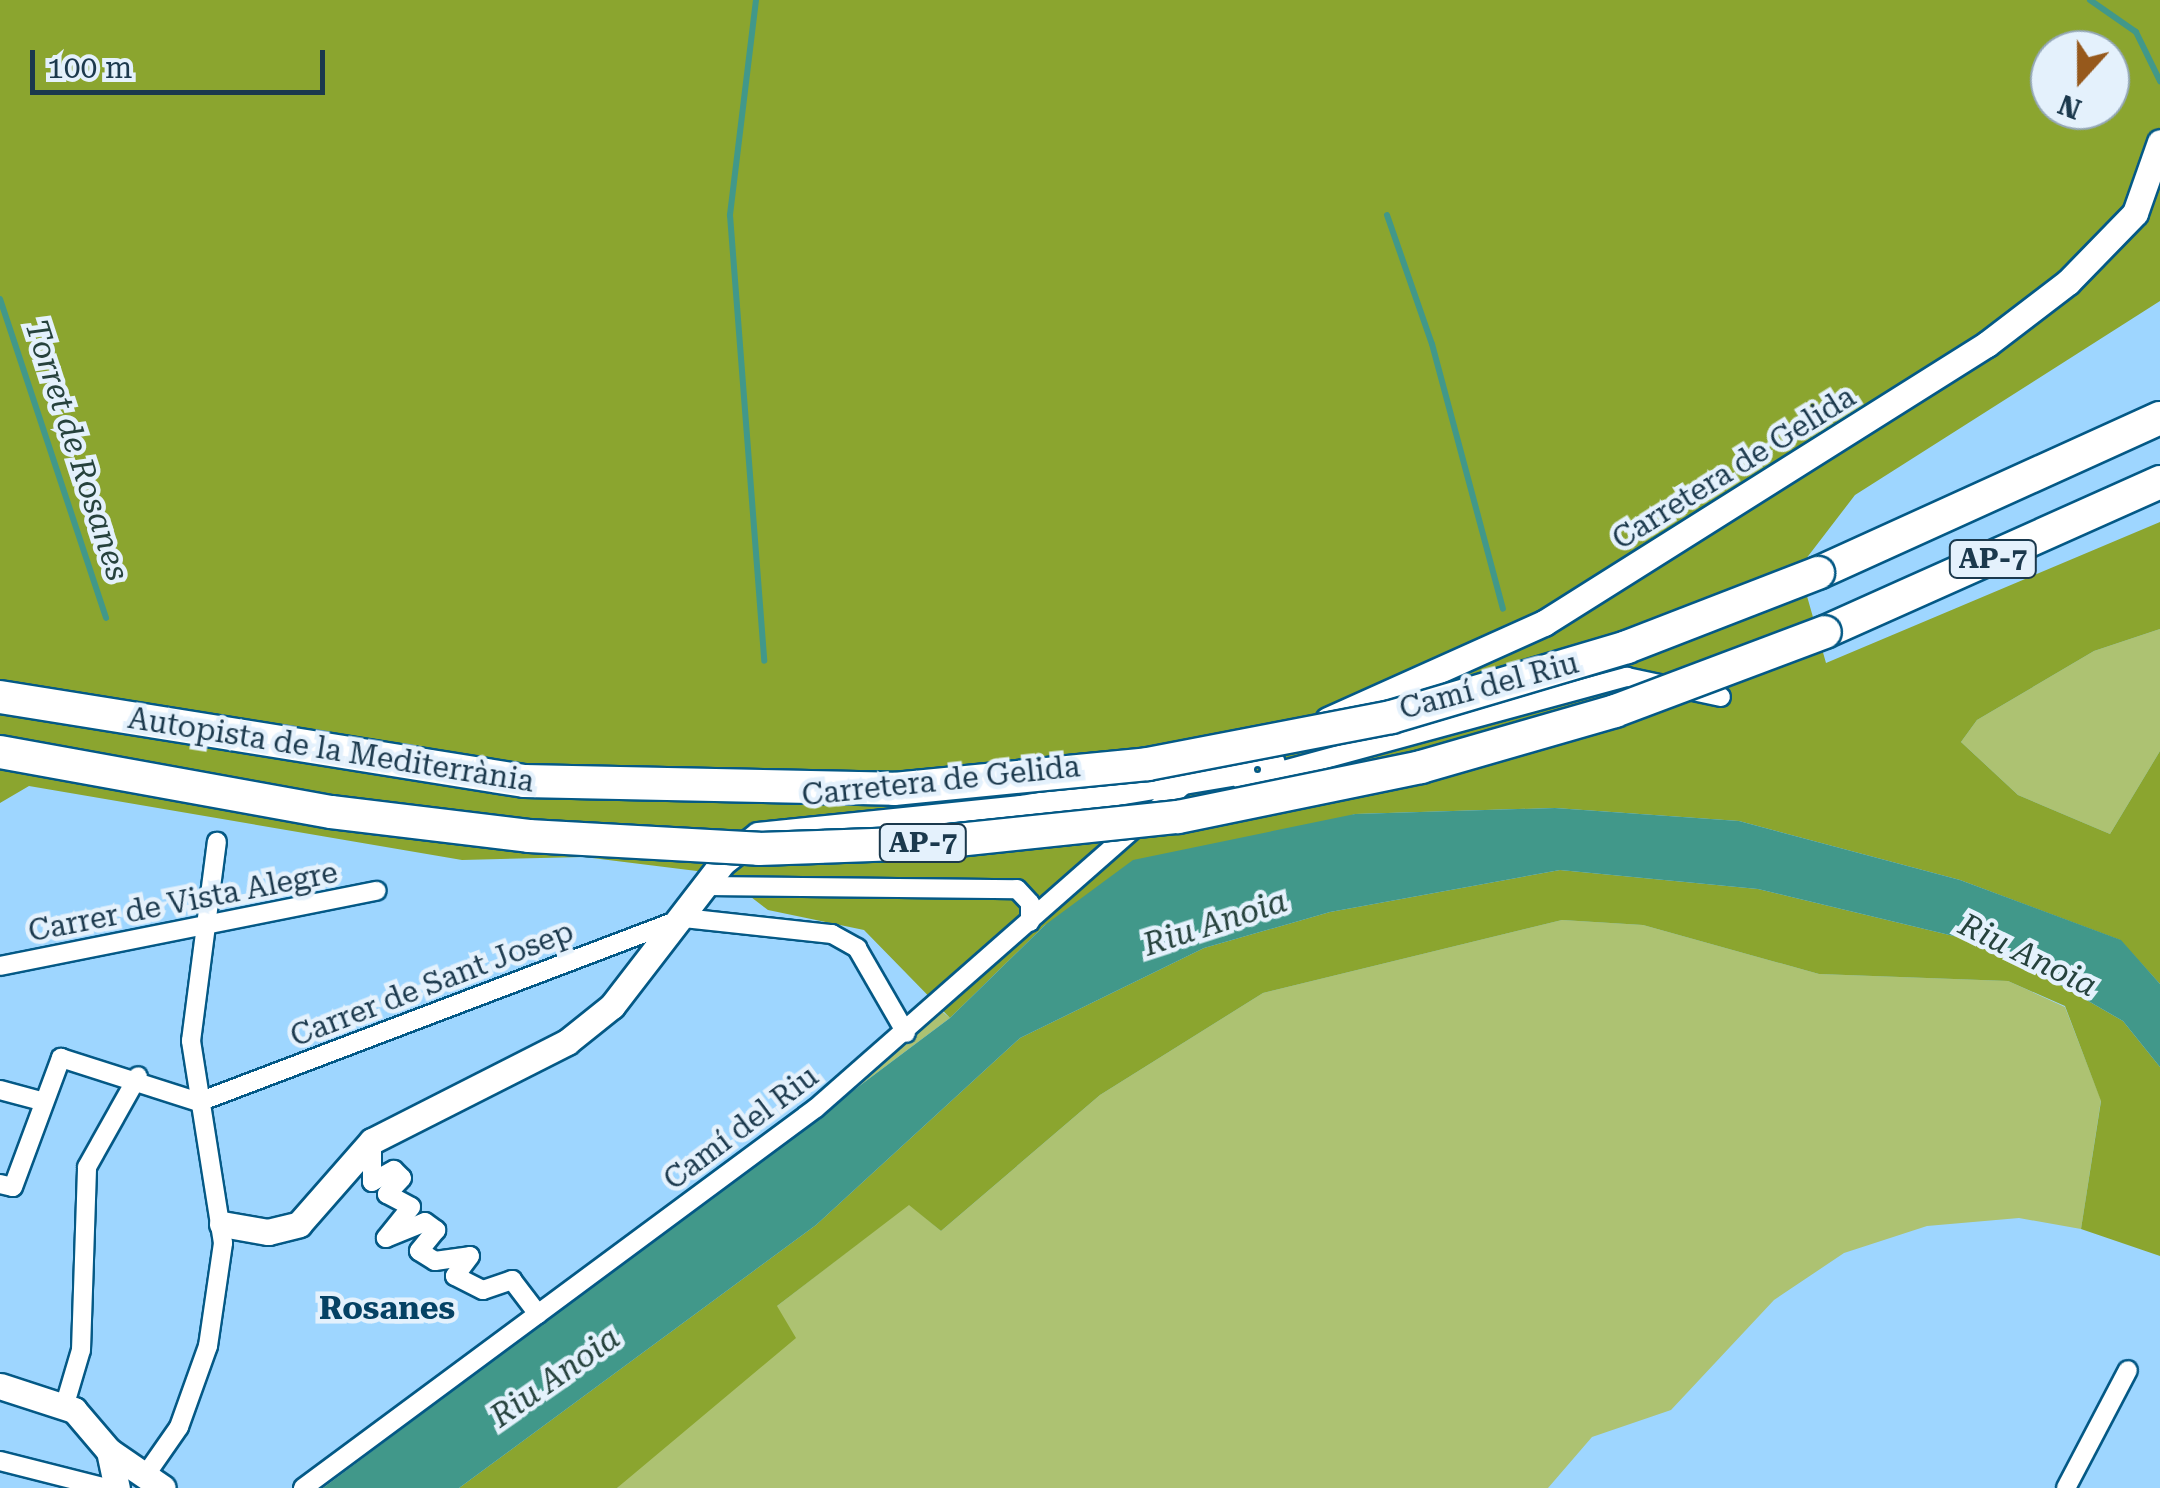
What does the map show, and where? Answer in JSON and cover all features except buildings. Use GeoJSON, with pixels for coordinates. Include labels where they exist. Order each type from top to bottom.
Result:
{"type":"FeatureCollection","features":[{"type":"Feature","properties":{"kind":"highway","name":"Autopista de la Mediterrània"},"geometry":{"type":"LineString","coordinates":[[0,696],[524,781],[894,789],[1148,764],[1391,717],[1627,647],[1818,573],[2160,418]]}},
{"type":"Feature","properties":{"kind":"highway","name":"Autopista de la Mediterrània"},"geometry":{"type":"LineString","coordinates":[[0,752],[529,836],[759,849],[929,843],[1178,816],[1405,771],[1615,711],[1825,632],[2160,482]]}},
{"type":"Feature","properties":{"kind":"street","name":"Carretera de Gelida"},"geometry":{"type":"LineString","coordinates":[[372,1142],[567,1042],[612,1006],[707,886],[758,835],[1187,782],[1241,771],[1247,756],[1268,763],[1544,623],[1987,344],[2068,282],[2136,213],[2160,142]]}},
{"type":"Feature","properties":{"kind":"street","name":"Camí del Riu"},"geometry":{"type":"LineString","coordinates":[[1268,763],[1627,677],[1721,697]]}},
{"type":"Feature","properties":{"kind":"street","name":"Camí del Riu"},"geometry":{"type":"LineString","coordinates":[[303,1488],[906,1033],[1187,782]]}},
{"type":"Feature","properties":{"kind":"street"},"geometry":{"type":"LineString","coordinates":[[109,1451],[118,1488],[150,1478],[179,1426],[208,1346],[222,1224],[209,1194],[192,1041],[216,842]]}},
{"type":"Feature","properties":{"kind":"street"},"geometry":{"type":"LineString","coordinates":[[707,886],[1018,889],[1030,903],[1030,922]]}},
{"type":"Feature","properties":{"kind":"street","name":"Carrer de Vista Alegre"},"geometry":{"type":"LineString","coordinates":[[0,966],[378,891]]}},
{"type":"Feature","properties":{"kind":"street"},"geometry":{"type":"LineString","coordinates":[[684,918],[832,934],[857,948],[906,1033]]}},
{"type":"Feature","properties":{"kind":"street","name":"Carrer de Sant Josep"},"geometry":{"type":"LineString","coordinates":[[200,1102],[684,918]]}},
{"type":"Feature","properties":{"kind":"street"},"geometry":{"type":"LineString","coordinates":[[7,1185],[61,1058],[138,1076],[200,1102]]}},
{"type":"Feature","properties":{"kind":"street"},"geometry":{"type":"LineString","coordinates":[[66,1404],[81,1350],[87,1167],[138,1076]]}},
{"type":"Feature","properties":{"kind":"street"},"geometry":{"type":"LineString","coordinates":[[0,1090],[41,1101]]}},
{"type":"Feature","properties":{"kind":"street"},"geometry":{"type":"LineString","coordinates":[[222,1224],[268,1232],[299,1224],[372,1142]]}},
{"type":"Feature","properties":{"kind":"street"},"geometry":{"type":"LineString","coordinates":[[372,1142],[372,1182],[394,1170],[402,1178],[387,1194],[411,1207],[386,1238],[425,1222],[436,1230],[419,1251],[434,1261],[470,1256],[455,1276],[483,1290],[512,1280],[538,1314]]}},
{"type":"Feature","properties":{"kind":"street"},"geometry":{"type":"LineString","coordinates":[[2066,1488],[2128,1370]]}},
{"type":"Feature","properties":{"kind":"street"},"geometry":{"type":"LineString","coordinates":[[0,1386],[66,1404],[109,1451],[150,1478]]}},
{"type":"Feature","properties":{"kind":"street"},"geometry":{"type":"LineString","coordinates":[[0,1461],[107,1488]]}},
{"type":"Feature","properties":{"kind":"shaded area"},"geometry":{"type":"Polygon","coordinates":[[[2160,629],[2160,751],[2110,834],[2018,795],[1961,742],[1977,720],[2094,651],[2160,629]]]}},
{"type":"Feature","properties":{"kind":"shaded area"},"geometry":{"type":"Polygon","coordinates":[[[1562,920],[1643,925],[1819,974],[2008,981],[2065,1007],[2101,1100],[2081,1229],[2019,1218],[1927,1226],[1844,1253],[1774,1300],[1671,1410],[1592,1437],[1548,1488],[617,1488],[777,1306],[909,1204],[941,1231],[1100,1095],[1263,993],[1562,920]]]}},
{"type":"Feature","properties":{"kind":"shaded area"},"geometry":{"type":"Polygon","coordinates":[[[939,1009],[950,1018],[323,1488],[310,1488],[939,1009]]]}},
{"type":"Feature","properties":{"kind":"green space"},"geometry":{"type":"Polygon","coordinates":[[[0,0],[2160,0],[2160,301],[1855,495],[1799,568],[1826,663],[2160,522],[2160,629],[2094,651],[1977,720],[1961,742],[2018,795],[2110,834],[2160,751],[2160,984],[2120,940],[1960,880],[1739,821],[1555,808],[1355,814],[1045,925],[950,1018],[864,930],[768,910],[721,874],[584,857],[462,860],[29,786],[0,803],[0,0]]]}},
{"type":"Feature","properties":{"kind":"green space"},"geometry":{"type":"Polygon","coordinates":[[[1560,870],[1758,889],[1991,945],[2123,1021],[2160,1067],[2160,1256],[2081,1229],[2101,1101],[2065,1006],[2008,981],[1819,974],[1643,925],[1562,920],[1263,993],[1100,1095],[941,1231],[909,1205],[777,1306],[796,1338],[617,1488],[459,1488],[816,1225],[1020,1038],[1204,948],[1330,912],[1560,870]]]}},
{"type":"Feature","properties":{"kind":"water","name":"Riu Anoia"},"geometry":{"type":"Polygon","coordinates":[[[1555,808],[1739,821],[1960,880],[2121,940],[2160,984],[2160,1067],[2123,1021],[1991,945],[1758,889],[1560,870],[1330,912],[1204,948],[1020,1038],[816,1225],[459,1488],[323,1488],[950,1018],[1045,925],[1133,860],[1355,814],[1555,808]]]}},
{"type":"Feature","properties":{"kind":"waterway"},"geometry":{"type":"LineString","coordinates":[[756,0],[730,215],[764,661]]}},
{"type":"Feature","properties":{"kind":"waterway"},"geometry":{"type":"LineString","coordinates":[[2090,0],[2136,32],[2160,81]]}},
{"type":"Feature","properties":{"kind":"waterway"},"geometry":{"type":"LineString","coordinates":[[1387,215],[1432,344],[1503,609]]}},
{"type":"Feature","properties":{"kind":"waterway","name":"Torret de Rosanes"},"geometry":{"type":"LineString","coordinates":[[0,299],[106,618]]}},
{"type":"Feature","properties":{"kind":"district","name":"Rosanes"},"geometry":{"type":"Point","coordinates":[387,1308]}}]}
